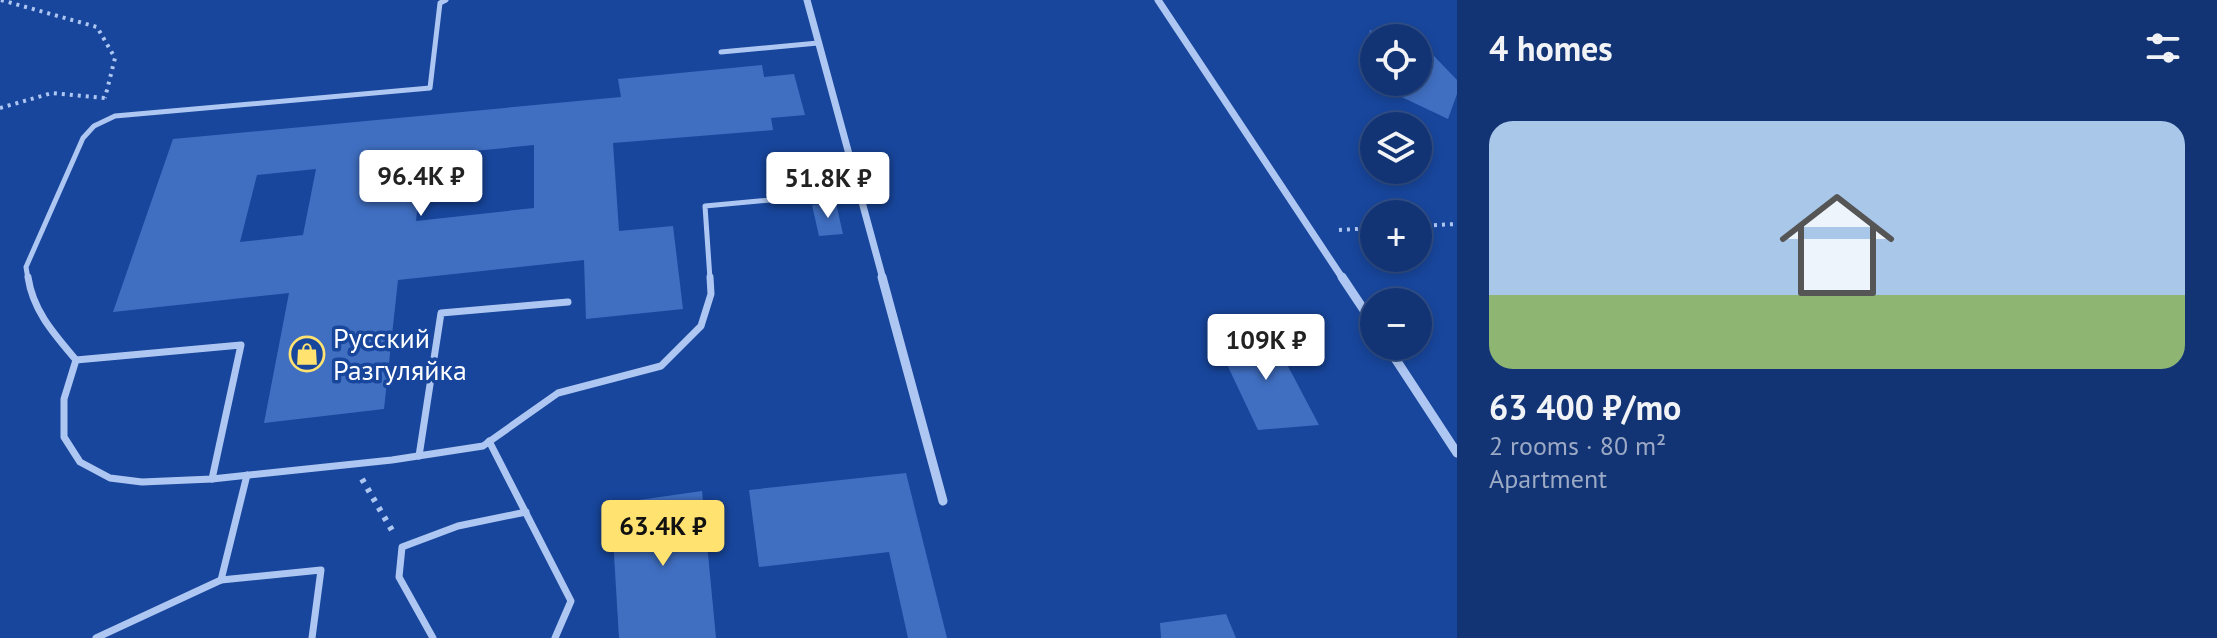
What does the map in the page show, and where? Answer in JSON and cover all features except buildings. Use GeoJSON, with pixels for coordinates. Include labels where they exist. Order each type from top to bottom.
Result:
{"type":"FeatureCollection","features":[{"type":"Feature","properties":{"kind":"street"},"geometry":{"type":"LineString","coordinates":[[807,0],[943,501]]}},
{"type":"Feature","properties":{"kind":"street"},"geometry":{"type":"LineString","coordinates":[[1158,0],[1360,304]]}},
{"type":"Feature","properties":{"kind":"street"},"geometry":{"type":"LineString","coordinates":[[1396,360],[1457,453]]}},
{"type":"Feature","properties":{"kind":"lane"},"geometry":{"type":"LineString","coordinates":[[76,360],[47,325],[31,298],[26,267],[83,138],[102,121],[115,116],[430,88],[440,3],[446,0]]}},
{"type":"Feature","properties":{"kind":"lane"},"geometry":{"type":"LineString","coordinates":[[721,52],[818,43]]}},
{"type":"Feature","properties":{"kind":"lane"},"geometry":{"type":"LineString","coordinates":[[76,360],[64,399],[64,437],[80,462],[110,478],[142,482],[212,479],[483,446],[558,393],[661,366],[701,326],[711,294],[705,206],[857,192]]}},
{"type":"Feature","properties":{"kind":"lane"},"geometry":{"type":"LineString","coordinates":[[419,456],[441,313],[568,302]]}},
{"type":"Feature","properties":{"kind":"lane"},"geometry":{"type":"LineString","coordinates":[[76,360],[241,345],[212,479]]}},
{"type":"Feature","properties":{"kind":"lane"},"geometry":{"type":"LineString","coordinates":[[489,441],[571,601],[555,638]]}},
{"type":"Feature","properties":{"kind":"lane"},"geometry":{"type":"LineString","coordinates":[[221,580],[247,475]]}},
{"type":"Feature","properties":{"kind":"lane"},"geometry":{"type":"LineString","coordinates":[[433,638],[399,577],[402,547],[458,526],[526,512]]}},
{"type":"Feature","properties":{"kind":"lane"},"geometry":{"type":"LineString","coordinates":[[96,638],[221,580],[321,570],[312,638]]}},
{"type":"Feature","properties":{"kind":"path"},"geometry":{"type":"LineString","coordinates":[[1,0],[97,27],[115,58],[102,121]]}},
{"type":"Feature","properties":{"kind":"path"},"geometry":{"type":"LineString","coordinates":[[0,108],[52,93],[105,98]]}},
{"type":"Feature","properties":{"kind":"path"},"geometry":{"type":"LineString","coordinates":[[1432,225],[1457,224]]}},
{"type":"Feature","properties":{"kind":"path"},"geometry":{"type":"LineString","coordinates":[[1339,230],[1360,229]]}},
{"type":"Feature","properties":{"kind":"path"},"geometry":{"type":"LineString","coordinates":[[354,464],[402,547]]}},
{"type":"Feature","properties":{"kind":"place","name":"Русский Разгуляйка"},"geometry":{"type":"Point","coordinates":[307,354]}}]}
